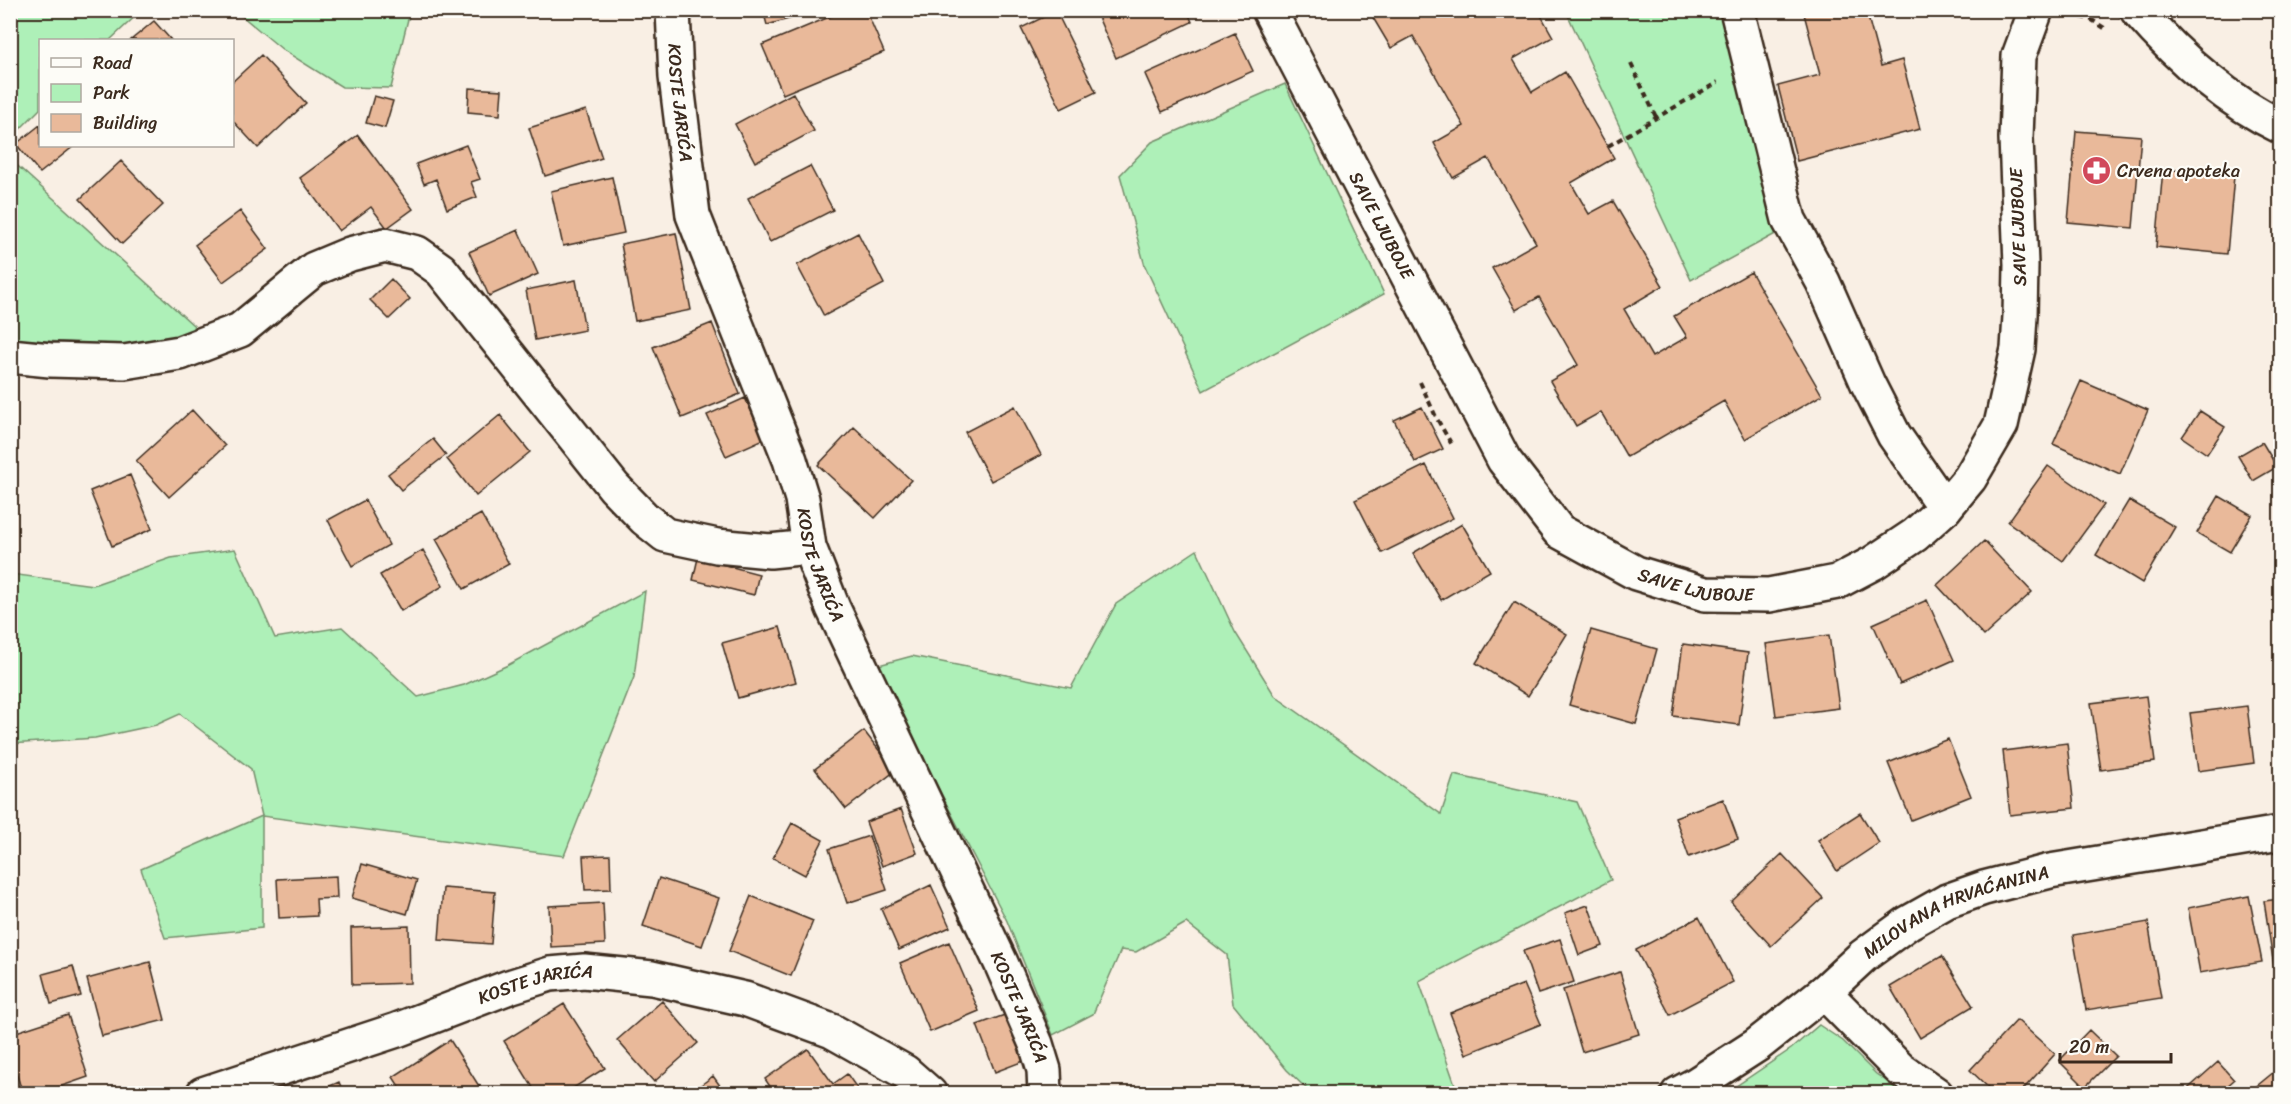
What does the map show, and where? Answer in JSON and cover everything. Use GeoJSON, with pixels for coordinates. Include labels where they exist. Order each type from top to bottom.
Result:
{"type":"FeatureCollection","features":[{"type":"Feature","properties":{"kind":"street","name":"KOSTE JARIĆA"},"geometry":{"type":"LineString","coordinates":[[673,10],[676,77],[693,215],[790,460],[802,499],[809,548],[833,608],[1010,983],[1036,1044],[1044,1070],[1045,1094]]}},
{"type":"Feature","properties":{"kind":"street","name":"SAVE LJUBOJE"},"geometry":{"type":"LineString","coordinates":[[1269,10],[1504,460],[1559,531],[1636,573],[1705,594],[1769,595],[1837,582],[1873,563],[1914,535],[1945,508],[1970,478],[2001,425],[2018,349],[2021,265],[2016,138],[2019,56],[2017,10]]}},
{"type":"Feature","properties":{"kind":"street"},"geometry":{"type":"LineString","coordinates":[[1737,10],[1789,220],[1822,282],[1868,384],[1894,435],[1945,508]]}},
{"type":"Feature","properties":{"kind":"street"},"geometry":{"type":"LineString","coordinates":[[2137,10],[2188,63],[2236,99],[2280,126]]}},
{"type":"Feature","properties":{"kind":"street","name":"SAVE LJUBOJE"},"geometry":{"type":"LineString","coordinates":[[2019,56],[2050,14]]}},
{"type":"Feature","properties":{"kind":"street"},"geometry":{"type":"LineString","coordinates":[[10,356],[50,360],[124,362],[180,352],[240,330],[314,269],[350,254],[385,245],[417,253],[441,270],[614,487],[645,519],[665,535],[717,546],[770,552],[809,548]]}},
{"type":"Feature","properties":{"kind":"street","name":"MILOVANA HRVAĆANINA"},"geometry":{"type":"LineString","coordinates":[[1678,1094],[1757,1045],[1824,992],[1863,956],[1908,923],[1947,900],[2050,870],[2280,832]]}},
{"type":"Feature","properties":{"kind":"street","name":"KOSTE JARIĆA"},"geometry":{"type":"LineString","coordinates":[[203,1094],[397,1030],[549,974],[584,971],[652,978],[745,999],[832,1031],[905,1072],[930,1094]]}},
{"type":"Feature","properties":{"kind":"street"},"geometry":{"type":"LineString","coordinates":[[1824,992],[1900,1069],[1936,1094]]}},
{"type":"Feature","properties":{"kind":"path"},"geometry":{"type":"LineString","coordinates":[[2050,14],[2072,14],[2092,20],[2114,34]]}},
{"type":"Feature","properties":{"kind":"path"},"geometry":{"type":"LineString","coordinates":[[1608,146],[1750,63]]}},
{"type":"Feature","properties":{"kind":"path"},"geometry":{"type":"LineString","coordinates":[[1631,64],[1656,117]]}},
{"type":"Feature","properties":{"kind":"path"},"geometry":{"type":"LineString","coordinates":[[1418,378],[1437,419],[1455,449]]}},
{"type":"Feature","properties":{"kind":"green space"},"geometry":{"type":"Polygon","coordinates":[[[11,10],[141,10],[111,39],[39,39],[39,110],[11,138],[11,10]]]}},
{"type":"Feature","properties":{"kind":"green space"},"geometry":{"type":"Polygon","coordinates":[[[236,11],[410,11],[391,88],[342,87],[283,50],[236,11]]]}},
{"type":"Feature","properties":{"kind":"green space"},"geometry":{"type":"Polygon","coordinates":[[[1566,11],[1729,11],[1779,232],[1691,280],[1566,11]]]}},
{"type":"Feature","properties":{"kind":"green space"},"geometry":{"type":"Polygon","coordinates":[[[1285,84],[1384,294],[1203,391],[1145,266],[1120,175],[1152,142],[1285,84]]]}},
{"type":"Feature","properties":{"kind":"green space"},"geometry":{"type":"Polygon","coordinates":[[[10,159],[203,334],[129,346],[11,339],[10,159]]]}},
{"type":"Feature","properties":{"kind":"green space"},"geometry":{"type":"Polygon","coordinates":[[[235,549],[275,638],[342,627],[418,697],[464,685],[508,665],[645,591],[634,677],[564,856],[262,816],[251,769],[180,714],[156,725],[95,738],[11,744],[11,574],[93,585],[171,558],[235,549]]]}},
{"type":"Feature","properties":{"kind":"green space"},"geometry":{"type":"Polygon","coordinates":[[[1197,550],[1235,632],[1275,696],[1441,814],[1454,775],[1577,802],[1611,880],[1419,981],[1458,1093],[1311,1093],[1287,1070],[1233,1004],[1227,955],[1186,923],[1136,952],[1121,950],[1093,1014],[1053,1035],[1007,921],[875,666],[912,656],[1071,688],[1116,604],[1197,550]]]}},
{"type":"Feature","properties":{"kind":"green space"},"geometry":{"type":"Polygon","coordinates":[[[262,816],[262,928],[165,938],[141,869],[262,816]]]}},
{"type":"Feature","properties":{"kind":"green space"},"geometry":{"type":"Polygon","coordinates":[[[1819,1025],[1843,1041],[1876,1074],[1904,1093],[1726,1093],[1791,1049],[1819,1025]]]}},
{"type":"Feature","properties":{"kind":"building"},"geometry":{"type":"Polygon","coordinates":[[[763,10],[821,10],[767,25],[763,10]]]}},
{"type":"Feature","properties":{"kind":"building"},"geometry":{"type":"Polygon","coordinates":[[[846,10],[866,10],[884,52],[783,94],[762,45],[846,10]]]}},
{"type":"Feature","properties":{"kind":"building"},"geometry":{"type":"Polygon","coordinates":[[[1095,10],[1187,10],[1192,22],[1116,58],[1095,10]]]}},
{"type":"Feature","properties":{"kind":"building"},"geometry":{"type":"Polygon","coordinates":[[[1382,10],[1538,10],[1553,37],[1513,59],[1532,92],[1565,72],[1614,158],[1571,183],[1589,214],[1613,201],[1663,286],[1624,309],[1652,357],[1687,337],[1674,316],[1751,272],[1822,395],[1745,439],[1724,401],[1627,457],[1601,412],[1576,426],[1550,381],[1578,365],[1539,297],[1516,310],[1492,268],[1536,243],[1488,158],[1453,178],[1434,143],[1464,126],[1413,36],[1391,48],[1372,16],[1382,10]]]}},
{"type":"Feature","properties":{"kind":"building"},"geometry":{"type":"Polygon","coordinates":[[[1803,10],[1894,10],[1868,17],[1881,66],[1902,60],[1920,129],[1797,161],[1778,86],[1820,75],[1803,10]]]}},
{"type":"Feature","properties":{"kind":"building"},"geometry":{"type":"Polygon","coordinates":[[[1056,11],[1096,92],[1061,109],[1021,28],[1056,11]]]}},
{"type":"Feature","properties":{"kind":"building"},"geometry":{"type":"Polygon","coordinates":[[[154,21],[170,39],[132,39],[154,21]]]}},
{"type":"Feature","properties":{"kind":"building"},"geometry":{"type":"Polygon","coordinates":[[[1235,33],[1253,71],[1162,112],[1145,74],[1235,33]]]}},
{"type":"Feature","properties":{"kind":"building"},"geometry":{"type":"Polygon","coordinates":[[[261,55],[306,103],[258,148],[234,122],[234,80],[261,55]]]}},
{"type":"Feature","properties":{"kind":"building"},"geometry":{"type":"Polygon","coordinates":[[[469,88],[502,90],[500,115],[468,112],[469,88]]]}},
{"type":"Feature","properties":{"kind":"building"},"geometry":{"type":"Polygon","coordinates":[[[793,93],[814,131],[755,162],[735,124],[793,93]]]}},
{"type":"Feature","properties":{"kind":"building"},"geometry":{"type":"Polygon","coordinates":[[[374,96],[393,101],[385,128],[366,123],[374,96]]]}},
{"type":"Feature","properties":{"kind":"building"},"geometry":{"type":"Polygon","coordinates":[[[586,110],[602,158],[545,176],[529,128],[586,110]]]}},
{"type":"Feature","properties":{"kind":"building"},"geometry":{"type":"Polygon","coordinates":[[[39,126],[39,147],[73,147],[40,173],[16,144],[39,126]]]}},
{"type":"Feature","properties":{"kind":"building"},"geometry":{"type":"Polygon","coordinates":[[[2076,131],[2141,136],[2133,228],[2068,222],[2076,131]]]}},
{"type":"Feature","properties":{"kind":"building"},"geometry":{"type":"Polygon","coordinates":[[[358,135],[413,209],[387,228],[371,207],[339,231],[300,178],[358,135]]]}},
{"type":"Feature","properties":{"kind":"building"},"geometry":{"type":"Polygon","coordinates":[[[466,145],[480,179],[471,182],[477,197],[447,209],[436,179],[424,184],[416,164],[466,145]]]}},
{"type":"Feature","properties":{"kind":"building"},"geometry":{"type":"Polygon","coordinates":[[[121,161],[163,205],[122,244],[80,199],[121,161]]]}},
{"type":"Feature","properties":{"kind":"building"},"geometry":{"type":"Polygon","coordinates":[[[810,166],[833,210],[770,242],[748,198],[810,166]]]}},
{"type":"Feature","properties":{"kind":"building"},"geometry":{"type":"Polygon","coordinates":[[[2163,169],[2234,176],[2227,254],[2156,247],[2163,169]]]}},
{"type":"Feature","properties":{"kind":"building"},"geometry":{"type":"Polygon","coordinates":[[[612,177],[624,233],[563,246],[551,191],[612,177]]]}},
{"type":"Feature","properties":{"kind":"building"},"geometry":{"type":"Polygon","coordinates":[[[240,211],[268,249],[223,282],[195,245],[240,211]]]}},
{"type":"Feature","properties":{"kind":"building"},"geometry":{"type":"Polygon","coordinates":[[[518,230],[538,274],[489,296],[469,252],[518,230]]]}},
{"type":"Feature","properties":{"kind":"building"},"geometry":{"type":"Polygon","coordinates":[[[676,233],[691,310],[635,321],[621,244],[676,233]]]}},
{"type":"Feature","properties":{"kind":"building"},"geometry":{"type":"Polygon","coordinates":[[[858,233],[884,284],[824,316],[797,265],[858,233]]]}},
{"type":"Feature","properties":{"kind":"building"},"geometry":{"type":"Polygon","coordinates":[[[391,279],[410,299],[389,319],[370,300],[391,279]]]}},
{"type":"Feature","properties":{"kind":"building"},"geometry":{"type":"Polygon","coordinates":[[[576,280],[585,330],[535,340],[526,290],[576,280]]]}},
{"type":"Feature","properties":{"kind":"building"},"geometry":{"type":"Polygon","coordinates":[[[712,323],[740,394],[682,418],[653,347],[712,323]]]}},
{"type":"Feature","properties":{"kind":"building"},"geometry":{"type":"Polygon","coordinates":[[[2081,381],[2148,410],[2120,474],[2053,444],[2081,381]]]}},
{"type":"Feature","properties":{"kind":"building"},"geometry":{"type":"Polygon","coordinates":[[[745,398],[764,439],[726,456],[707,415],[745,398]]]}},
{"type":"Feature","properties":{"kind":"building"},"geometry":{"type":"Polygon","coordinates":[[[1015,406],[1041,455],[991,481],[965,432],[1015,406]]]}},
{"type":"Feature","properties":{"kind":"building"},"geometry":{"type":"Polygon","coordinates":[[[1422,407],[1443,449],[1415,462],[1394,420],[1422,407]]]}},
{"type":"Feature","properties":{"kind":"building"},"geometry":{"type":"Polygon","coordinates":[[[192,410],[225,446],[169,497],[136,461],[192,410]]]}},
{"type":"Feature","properties":{"kind":"building"},"geometry":{"type":"Polygon","coordinates":[[[2200,411],[2225,427],[2207,454],[2182,437],[2200,411]]]}},
{"type":"Feature","properties":{"kind":"building"},"geometry":{"type":"Polygon","coordinates":[[[500,415],[530,452],[476,496],[447,459],[500,415]]]}},
{"type":"Feature","properties":{"kind":"building"},"geometry":{"type":"Polygon","coordinates":[[[854,427],[911,480],[875,518],[818,465],[854,427]]]}},
{"type":"Feature","properties":{"kind":"building"},"geometry":{"type":"Polygon","coordinates":[[[433,439],[446,455],[401,490],[388,474],[433,439]]]}},
{"type":"Feature","properties":{"kind":"building"},"geometry":{"type":"Polygon","coordinates":[[[2262,442],[2277,467],[2253,481],[2238,456],[2262,442]]]}},
{"type":"Feature","properties":{"kind":"building"},"geometry":{"type":"Polygon","coordinates":[[[1426,465],[1453,518],[1382,553],[1355,500],[1426,465]]]}},
{"type":"Feature","properties":{"kind":"building"},"geometry":{"type":"Polygon","coordinates":[[[2048,466],[2104,505],[2063,561],[2008,522],[2048,466]]]}},
{"type":"Feature","properties":{"kind":"building"},"geometry":{"type":"Polygon","coordinates":[[[130,475],[152,529],[112,546],[90,491],[130,475]]]}},
{"type":"Feature","properties":{"kind":"building"},"geometry":{"type":"Polygon","coordinates":[[[2219,496],[2252,515],[2230,552],[2197,533],[2219,496]]]}},
{"type":"Feature","properties":{"kind":"building"},"geometry":{"type":"Polygon","coordinates":[[[365,500],[389,545],[352,566],[328,520],[365,500]]]}},
{"type":"Feature","properties":{"kind":"building"},"geometry":{"type":"Polygon","coordinates":[[[2129,500],[2175,527],[2142,583],[2096,555],[2129,500]]]}},
{"type":"Feature","properties":{"kind":"building"},"geometry":{"type":"Polygon","coordinates":[[[481,514],[509,564],[464,589],[436,539],[481,514]]]}},
{"type":"Feature","properties":{"kind":"building"},"geometry":{"type":"Polygon","coordinates":[[[1462,524],[1490,571],[1441,600],[1413,553],[1462,524]]]}},
{"type":"Feature","properties":{"kind":"building"},"geometry":{"type":"Polygon","coordinates":[[[1984,541],[2032,592],[1984,636],[1937,585],[1984,541]]]}},
{"type":"Feature","properties":{"kind":"building"},"geometry":{"type":"Polygon","coordinates":[[[423,550],[443,586],[401,611],[380,575],[423,550]]]}},
{"type":"Feature","properties":{"kind":"building"},"geometry":{"type":"Polygon","coordinates":[[[698,558],[759,574],[754,595],[693,580],[698,558]]]}},
{"type":"Feature","properties":{"kind":"building"},"geometry":{"type":"Polygon","coordinates":[[[1927,600],[1954,660],[1900,684],[1873,624],[1927,600]]]}},
{"type":"Feature","properties":{"kind":"building"},"geometry":{"type":"Polygon","coordinates":[[[1514,602],[1567,634],[1528,696],[1476,663],[1514,602]]]}},
{"type":"Feature","properties":{"kind":"building"},"geometry":{"type":"Polygon","coordinates":[[[780,627],[796,682],[738,698],[722,643],[780,627]]]}},
{"type":"Feature","properties":{"kind":"building"},"geometry":{"type":"Polygon","coordinates":[[[1591,630],[1657,649],[1636,724],[1569,705],[1591,630]]]}},
{"type":"Feature","properties":{"kind":"building"},"geometry":{"type":"Polygon","coordinates":[[[1829,635],[1839,708],[1776,716],[1766,644],[1829,635]]]}},
{"type":"Feature","properties":{"kind":"building"},"geometry":{"type":"Polygon","coordinates":[[[1683,644],[1748,653],[1739,725],[1673,716],[1683,644]]]}},
{"type":"Feature","properties":{"kind":"building"},"geometry":{"type":"Polygon","coordinates":[[[2146,696],[2155,762],[2101,770],[2091,703],[2146,696]]]}},
{"type":"Feature","properties":{"kind":"building"},"geometry":{"type":"Polygon","coordinates":[[[2247,706],[2254,763],[2198,771],[2190,713],[2247,706]]]}},
{"type":"Feature","properties":{"kind":"building"},"geometry":{"type":"Polygon","coordinates":[[[864,731],[895,771],[846,809],[815,769],[864,731]]]}},
{"type":"Feature","properties":{"kind":"building"},"geometry":{"type":"Polygon","coordinates":[[[1948,739],[1971,796],[1911,820],[1888,763],[1948,739]]]}},
{"type":"Feature","properties":{"kind":"building"},"geometry":{"type":"Polygon","coordinates":[[[2067,743],[2074,808],[2010,815],[2003,751],[2067,743]]]}},
{"type":"Feature","properties":{"kind":"building"},"geometry":{"type":"Polygon","coordinates":[[[1723,799],[1738,839],[1689,857],[1675,817],[1723,799]]]}},
{"type":"Feature","properties":{"kind":"building"},"geometry":{"type":"Polygon","coordinates":[[[901,809],[917,853],[882,866],[866,822],[901,809]]]}},
{"type":"Feature","properties":{"kind":"building"},"geometry":{"type":"Polygon","coordinates":[[[1860,813],[1879,843],[1837,871],[1818,840],[1860,813]]]}},
{"type":"Feature","properties":{"kind":"building"},"geometry":{"type":"Polygon","coordinates":[[[792,823],[823,840],[805,875],[773,858],[792,823]]]}},
{"type":"Feature","properties":{"kind":"building"},"geometry":{"type":"Polygon","coordinates":[[[869,836],[887,890],[847,903],[829,849],[869,836]]]}},
{"type":"Feature","properties":{"kind":"building"},"geometry":{"type":"Polygon","coordinates":[[[1782,854],[1823,898],[1771,946],[1731,902],[1782,854]]]}},
{"type":"Feature","properties":{"kind":"building"},"geometry":{"type":"Polygon","coordinates":[[[610,855],[611,889],[585,890],[583,856],[610,855]]]}},
{"type":"Feature","properties":{"kind":"building"},"geometry":{"type":"Polygon","coordinates":[[[362,864],[417,880],[407,914],[352,898],[362,864]]]}},
{"type":"Feature","properties":{"kind":"building"},"geometry":{"type":"Polygon","coordinates":[[[336,876],[337,898],[316,899],[317,916],[279,918],[277,879],[336,876]]]}},
{"type":"Feature","properties":{"kind":"building"},"geometry":{"type":"Polygon","coordinates":[[[659,878],[719,898],[702,946],[643,926],[659,878]]]}},
{"type":"Feature","properties":{"kind":"building"},"geometry":{"type":"Polygon","coordinates":[[[931,885],[950,927],[899,950],[881,909],[931,885]]]}},
{"type":"Feature","properties":{"kind":"building"},"geometry":{"type":"Polygon","coordinates":[[[443,888],[495,892],[491,944],[439,940],[443,888]]]}},
{"type":"Feature","properties":{"kind":"building"},"geometry":{"type":"Polygon","coordinates":[[[751,896],[813,921],[791,976],[729,951],[751,896]]]}},
{"type":"Feature","properties":{"kind":"building"},"geometry":{"type":"Polygon","coordinates":[[[2249,896],[2262,962],[2200,973],[2188,908],[2249,896]]]}},
{"type":"Feature","properties":{"kind":"building"},"geometry":{"type":"Polygon","coordinates":[[[2280,899],[2280,966],[2274,967],[2264,901],[2280,899]]]}},
{"type":"Feature","properties":{"kind":"building"},"geometry":{"type":"Polygon","coordinates":[[[603,903],[605,944],[551,947],[549,906],[603,903]]]}},
{"type":"Feature","properties":{"kind":"building"},"geometry":{"type":"Polygon","coordinates":[[[1588,905],[1603,946],[1579,955],[1565,913],[1588,905]]]}},
{"type":"Feature","properties":{"kind":"building"},"geometry":{"type":"Polygon","coordinates":[[[1699,917],[1733,982],[1670,1015],[1636,950],[1699,917]]]}},
{"type":"Feature","properties":{"kind":"building"},"geometry":{"type":"Polygon","coordinates":[[[2148,922],[2161,998],[2086,1010],[2073,935],[2148,922]]]}},
{"type":"Feature","properties":{"kind":"building"},"geometry":{"type":"Polygon","coordinates":[[[409,926],[410,983],[352,985],[351,928],[409,926]]]}},
{"type":"Feature","properties":{"kind":"building"},"geometry":{"type":"Polygon","coordinates":[[[1560,939],[1574,982],[1538,994],[1523,951],[1560,939]]]}},
{"type":"Feature","properties":{"kind":"building"},"geometry":{"type":"Polygon","coordinates":[[[949,942],[979,1011],[930,1032],[900,963],[949,942]]]}},
{"type":"Feature","properties":{"kind":"building"},"geometry":{"type":"Polygon","coordinates":[[[1942,956],[1973,1006],[1920,1038],[1890,987],[1942,956]]]}},
{"type":"Feature","properties":{"kind":"building"},"geometry":{"type":"Polygon","coordinates":[[[150,962],[165,1020],[102,1036],[87,979],[150,962]]]}},
{"type":"Feature","properties":{"kind":"building"},"geometry":{"type":"Polygon","coordinates":[[[73,966],[81,996],[51,1004],[43,974],[73,966]]]}},
{"type":"Feature","properties":{"kind":"building"},"geometry":{"type":"Polygon","coordinates":[[[1620,972],[1639,1034],[1582,1052],[1563,990],[1620,972]]]}},
{"type":"Feature","properties":{"kind":"building"},"geometry":{"type":"Polygon","coordinates":[[[1524,984],[1541,1024],[1466,1054],[1450,1013],[1524,984]]]}},
{"type":"Feature","properties":{"kind":"building"},"geometry":{"type":"Polygon","coordinates":[[[662,1001],[698,1043],[654,1082],[617,1040],[662,1001]]]}},
{"type":"Feature","properties":{"kind":"building"},"geometry":{"type":"Polygon","coordinates":[[[564,1004],[605,1068],[564,1094],[537,1094],[504,1041],[564,1004]]]}},
{"type":"Feature","properties":{"kind":"building"},"geometry":{"type":"Polygon","coordinates":[[[1013,1012],[1029,1059],[995,1072],[977,1025],[1013,1012]]]}},
{"type":"Feature","properties":{"kind":"building"},"geometry":{"type":"Polygon","coordinates":[[[68,1015],[88,1077],[39,1094],[23,1094],[10,1054],[10,1034],[68,1015]]]}},
{"type":"Feature","properties":{"kind":"building"},"geometry":{"type":"Polygon","coordinates":[[[2017,1020],[2055,1054],[2019,1094],[1995,1094],[1970,1070],[2017,1020]]]}},
{"type":"Feature","properties":{"kind":"building"},"geometry":{"type":"Polygon","coordinates":[[[2089,1030],[2116,1056],[2085,1087],[2059,1061],[2089,1030]]]}},
{"type":"Feature","properties":{"kind":"building"},"geometry":{"type":"Polygon","coordinates":[[[450,1040],[484,1094],[404,1094],[393,1077],[450,1040]]]}},
{"type":"Feature","properties":{"kind":"building"},"geometry":{"type":"Polygon","coordinates":[[[808,1049],[833,1084],[847,1074],[861,1094],[775,1094],[765,1079],[808,1049]]]}},
{"type":"Feature","properties":{"kind":"building"},"geometry":{"type":"Polygon","coordinates":[[[2218,1062],[2234,1080],[2218,1094],[2182,1094],[2218,1062]]]}},
{"type":"Feature","properties":{"kind":"building"},"geometry":{"type":"Polygon","coordinates":[[[2280,1067],[2280,1094],[2247,1094],[2280,1067]]]}},
{"type":"Feature","properties":{"kind":"building"},"geometry":{"type":"Polygon","coordinates":[[[713,1076],[726,1094],[689,1094],[713,1076]]]}},
{"type":"Feature","properties":{"kind":"building"},"geometry":{"type":"Polygon","coordinates":[[[339,1082],[344,1094],[312,1094],[339,1082]]]}},
{"type":"Feature","properties":{"kind":"place","name":"Crvena apoteka"},"geometry":{"type":"Point","coordinates":[2096,171]}}]}
